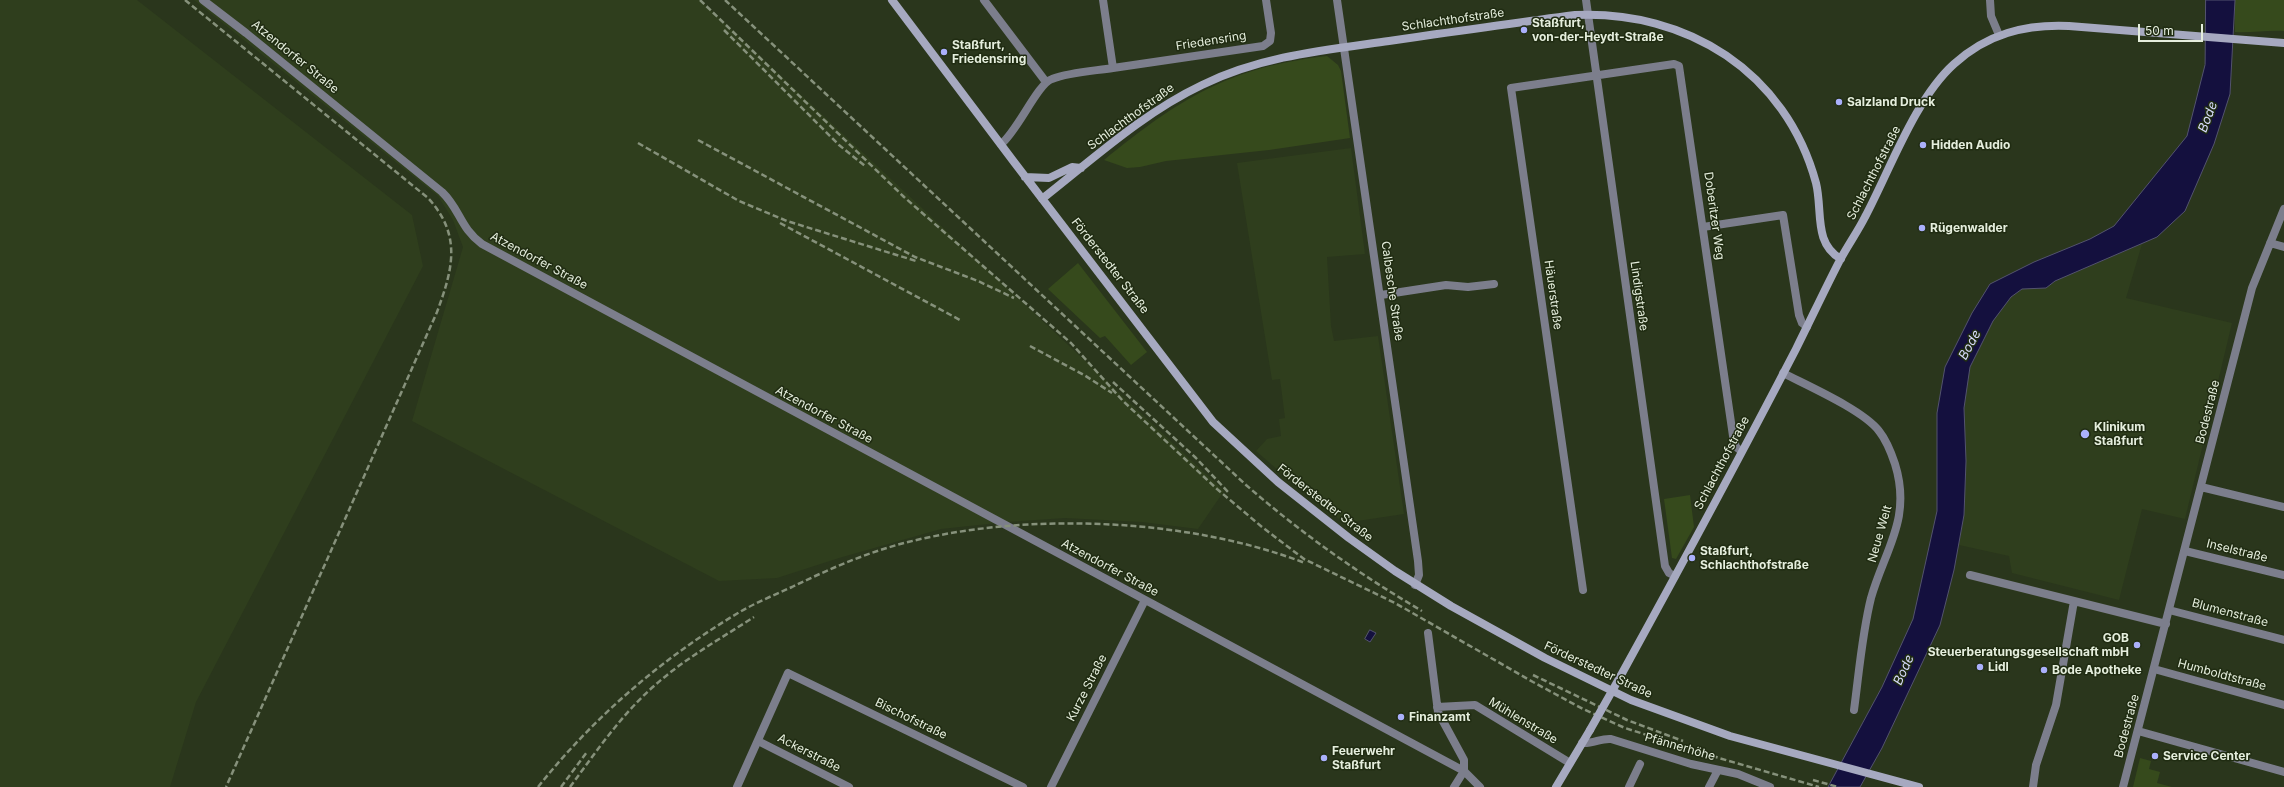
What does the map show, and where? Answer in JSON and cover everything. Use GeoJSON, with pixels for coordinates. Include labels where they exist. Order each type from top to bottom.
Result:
{"type":"FeatureCollection","features":[{"type":"Feature","properties":{"kind":"street","name":"Atzendorfer Straße"},"geometry":{"type":"LineString","coordinates":[[203,0],[246,33],[442,192],[452,203],[466,231],[482,244],[1464,771],[1480,787]]}},
{"type":"Feature","properties":{"kind":"street","name":"Förderstedter Straße"},"geometry":{"type":"LineString","coordinates":[[892,0],[1025,177],[1222,431],[1309,507],[1415,585],[1520,645],[1631,700],[1720,733],[1919,787]]}},
{"type":"Feature","properties":{"kind":"street"},"geometry":{"type":"LineString","coordinates":[[984,0],[1046,82],[1010,135],[1000,144]]}},
{"type":"Feature","properties":{"kind":"street"},"geometry":{"type":"LineString","coordinates":[[1104,0],[1113,68]]}},
{"type":"Feature","properties":{"kind":"street","name":"Friedensring"},"geometry":{"type":"LineString","coordinates":[[1046,82],[1051,79],[1113,68],[1263,46],[1270,41],[1271,33],[1266,0]]}},
{"type":"Feature","properties":{"kind":"street","name":"Calbesche Straße"},"geometry":{"type":"LineString","coordinates":[[1337,0],[1381,295],[1418,561],[1419,575],[1415,585]]}},
{"type":"Feature","properties":{"kind":"street","name":"Lindigstraße"},"geometry":{"type":"LineString","coordinates":[[1586,0],[1665,566],[1668,572],[1675,576]]}},
{"type":"Feature","properties":{"kind":"street"},"geometry":{"type":"LineString","coordinates":[[1990,0],[1991,16],[1999,36]]}},
{"type":"Feature","properties":{"kind":"street","name":"Schlachthofstraße"},"geometry":{"type":"LineString","coordinates":[[1042,199],[1144,120],[1202,84],[1261,62],[1345,47],[1588,14],[1633,17],[1678,29],[1716,48],[1754,78],[1784,113],[1800,140],[1816,184],[1823,241],[1829,251],[1841,259]]}},
{"type":"Feature","properties":{"kind":"street","name":"Schlachthofstraße"},"geometry":{"type":"LineString","coordinates":[[1582,743],[1675,576],[1783,373],[1841,259],[1865,217],[1887,170],[1934,87],[1961,58],[1999,36],[2015,30],[2045,26],[2121,30],[2284,43]]}},
{"type":"Feature","properties":{"kind":"street","name":"Doberitzer Weg"},"geometry":{"type":"LineString","coordinates":[[1596,75],[1674,64],[1679,66],[1704,227],[1733,436],[1736,447],[1741,451]]}},
{"type":"Feature","properties":{"kind":"street","name":"Häuerstraße"},"geometry":{"type":"LineString","coordinates":[[1583,590],[1511,88],[1596,75]]}},
{"type":"Feature","properties":{"kind":"street","name":"Schlachthofstraße"},"geometry":{"type":"LineString","coordinates":[[1025,177],[1049,178],[1072,167],[1081,168]]}},
{"type":"Feature","properties":{"kind":"street","name":"Bodestraße"},"geometry":{"type":"LineString","coordinates":[[2123,787],[2252,288],[2284,209]]}},
{"type":"Feature","properties":{"kind":"street"},"geometry":{"type":"LineString","coordinates":[[1704,227],[1783,215],[1799,315],[1802,322],[1807,327]]}},
{"type":"Feature","properties":{"kind":"street"},"geometry":{"type":"LineString","coordinates":[[2270,243],[2284,247]]}},
{"type":"Feature","properties":{"kind":"street"},"geometry":{"type":"LineString","coordinates":[[1381,295],[1446,285],[1468,286],[1494,284]]}},
{"type":"Feature","properties":{"kind":"street","name":"Neue Welt"},"geometry":{"type":"LineString","coordinates":[[1783,373],[1843,405],[1874,426],[1887,444],[1899,480],[1902,499],[1899,516],[1871,600],[1854,710]]}},
{"type":"Feature","properties":{"kind":"street"},"geometry":{"type":"LineString","coordinates":[[2201,487],[2284,507]]}},
{"type":"Feature","properties":{"kind":"street","name":"Inselstraße"},"geometry":{"type":"LineString","coordinates":[[2185,550],[2284,575]]}},
{"type":"Feature","properties":{"kind":"street"},"geometry":{"type":"LineString","coordinates":[[1970,575],[2166,624]]}},
{"type":"Feature","properties":{"kind":"street","name":"Kurze Straße"},"geometry":{"type":"LineString","coordinates":[[1051,787],[1145,600]]}},
{"type":"Feature","properties":{"kind":"street"},"geometry":{"type":"LineString","coordinates":[[2033,787],[2036,765],[2056,705],[2074,601]]}},
{"type":"Feature","properties":{"kind":"street","name":"Blumenstraße"},"geometry":{"type":"LineString","coordinates":[[2169,610],[2284,640]]}},
{"type":"Feature","properties":{"kind":"street"},"geometry":{"type":"LineString","coordinates":[[1428,633],[1437,707],[1463,755],[1464,771],[1454,787]]}},
{"type":"Feature","properties":{"kind":"street","name":"Humboldtstraße"},"geometry":{"type":"LineString","coordinates":[[2154,669],[2284,705]]}},
{"type":"Feature","properties":{"kind":"street","name":"Bischofstraße"},"geometry":{"type":"LineString","coordinates":[[758,741],[788,673],[1023,787]]}},
{"type":"Feature","properties":{"kind":"street","name":"Mühlenstraße"},"geometry":{"type":"LineString","coordinates":[[1437,707],[1474,705],[1570,763]]}},
{"type":"Feature","properties":{"kind":"street"},"geometry":{"type":"LineString","coordinates":[[2138,731],[2284,772]]}},
{"type":"Feature","properties":{"kind":"street","name":"Pfännerhöhe"},"geometry":{"type":"LineString","coordinates":[[1582,743],[1589,744],[1605,738],[1611,739],[1718,770],[1738,774],[1770,787]]}},
{"type":"Feature","properties":{"kind":"street"},"geometry":{"type":"LineString","coordinates":[[737,787],[758,741]]}},
{"type":"Feature","properties":{"kind":"street","name":"Ackerstraße"},"geometry":{"type":"LineString","coordinates":[[758,741],[849,787]]}},
{"type":"Feature","properties":{"kind":"street"},"geometry":{"type":"LineString","coordinates":[[1556,787],[1582,743]]}},
{"type":"Feature","properties":{"kind":"street"},"geometry":{"type":"LineString","coordinates":[[1629,787],[1640,764]]}},
{"type":"Feature","properties":{"kind":"street"},"geometry":{"type":"LineString","coordinates":[[1709,787],[1718,770]]}},
{"type":"Feature","properties":{"kind":"shaded area"},"geometry":{"type":"Polygon","coordinates":[[[0,0],[137,0],[412,215],[423,266],[196,702],[170,787],[0,787],[0,0]]]}},
{"type":"Feature","properties":{"kind":"shaded area"},"geometry":{"type":"Polygon","coordinates":[[[194,0],[700,0],[1224,491],[1198,529],[1142,522],[1065,518],[941,529],[839,558],[777,578],[719,581],[412,421],[463,247],[453,220],[438,196],[194,0]]]}},
{"type":"Feature","properties":{"kind":"shaded area"},"geometry":{"type":"Polygon","coordinates":[[[2235,0],[2284,0],[2284,31],[2235,32],[2235,0]]]}},
{"type":"Feature","properties":{"kind":"shaded area"},"geometry":{"type":"Polygon","coordinates":[[[1327,56],[1338,65],[1341,71],[1350,138],[1269,150],[1166,161],[1140,167],[1127,168],[1104,160],[1131,138],[1157,120],[1182,103],[1207,89],[1261,68],[1292,61],[1327,56]]]}},
{"type":"Feature","properties":{"kind":"shaded area"},"geometry":{"type":"Polygon","coordinates":[[[1351,148],[1365,254],[1327,257],[1331,326],[1334,341],[1378,336],[1404,514],[1344,523],[1287,478],[1256,451],[1267,439],[1281,436],[1279,419],[1285,418],[1280,379],[1272,380],[1237,163],[1351,148]]]}},
{"type":"Feature","properties":{"kind":"shaded area","name":"Klinikum Staßfurt"},"geometry":{"type":"Polygon","coordinates":[[[2142,244],[2126,298],[2232,323],[2185,519],[2142,509],[2119,600],[2012,573],[2009,556],[1959,545],[1964,515],[1966,461],[1964,407],[1970,367],[1993,321],[2011,297],[2022,289],[2046,288],[2055,281],[2142,244]]]}},
{"type":"Feature","properties":{"kind":"shaded area"},"geometry":{"type":"Polygon","coordinates":[[[1078,263],[1147,352],[1131,365],[1105,336],[1100,338],[1048,289],[1078,263]]]}},
{"type":"Feature","properties":{"kind":"shaded area"},"geometry":{"type":"Polygon","coordinates":[[[1690,495],[1694,527],[1676,559],[1672,558],[1664,499],[1690,495]]]}},
{"type":"Feature","properties":{"kind":"shaded area"},"geometry":{"type":"Polygon","coordinates":[[[2140,758],[2151,761],[2149,769],[2160,772],[2157,783],[2172,787],[2133,787],[2140,758]]]}},
{"type":"Feature","properties":{"kind":"water","name":"Bode"},"geometry":{"type":"Polygon","coordinates":[[[2206,0],[2235,0],[2230,94],[2214,144],[2185,211],[2157,237],[2055,281],[2046,288],[2022,289],[2011,297],[1993,321],[1970,367],[1964,408],[1966,461],[1964,515],[1954,570],[1940,625],[1882,748],[1860,787],[1828,787],[1882,687],[1913,619],[1937,511],[1937,413],[1945,367],[1972,313],[1990,284],[2034,262],[2090,239],[2114,226],[2187,136],[2205,65],[2206,0]]]}},
{"type":"Feature","properties":{"kind":"water"},"geometry":{"type":"Polygon","coordinates":[[[1370,630],[1376,633],[1370,642],[1365,639],[1370,630]]]}},
{"type":"Feature","properties":{"kind":"railway"},"geometry":{"type":"LineString","coordinates":[[185,0],[428,198],[439,212],[446,225],[450,239],[451,253],[447,281],[437,312],[226,787]]}},
{"type":"Feature","properties":{"kind":"railway"},"geometry":{"type":"LineString","coordinates":[[700,0],[904,197],[1071,343],[1123,401],[1217,489],[1262,527],[1304,559],[1395,603],[1533,682],[1583,709],[1625,728],[1719,758],[1819,787]]}},
{"type":"Feature","properties":{"kind":"railway"},"geometry":{"type":"LineString","coordinates":[[725,0],[1246,485],[1288,520],[1353,568],[1422,611]]}},
{"type":"Feature","properties":{"kind":"railway"},"geometry":{"type":"LineString","coordinates":[[724,30],[839,145],[865,166]]}},
{"type":"Feature","properties":{"kind":"railway"},"geometry":{"type":"LineString","coordinates":[[698,140],[915,257],[978,281],[1014,298]]}},
{"type":"Feature","properties":{"kind":"railway"},"geometry":{"type":"LineString","coordinates":[[638,143],[739,201],[787,221],[916,261]]}},
{"type":"Feature","properties":{"kind":"railway"},"geometry":{"type":"LineString","coordinates":[[780,223],[960,320]]}},
{"type":"Feature","properties":{"kind":"railway"},"geometry":{"type":"LineString","coordinates":[[1030,346],[1084,375],[1112,393]]}},
{"type":"Feature","properties":{"kind":"railway"},"geometry":{"type":"LineString","coordinates":[[1113,382],[1196,458],[1229,493]]}},
{"type":"Feature","properties":{"kind":"railway"},"geometry":{"type":"LineString","coordinates":[[538,787],[582,737],[606,713],[630,691],[682,650],[738,613],[765,599],[820,574],[893,546],[936,536],[992,527],[1077,523],[1106,524],[1156,528],[1221,538],[1263,549],[1305,563]]}},
{"type":"Feature","properties":{"kind":"railway"},"geometry":{"type":"LineString","coordinates":[[570,787],[599,747],[642,697],[690,658],[754,617]]}},
{"type":"Feature","properties":{"kind":"railway"},"geometry":{"type":"LineString","coordinates":[[1533,675],[1627,720],[1683,741]]}},
{"type":"Feature","properties":{"kind":"railway"},"geometry":{"type":"LineString","coordinates":[[561,787],[587,752]]}},
{"type":"Feature","properties":{"kind":"railway"},"geometry":{"type":"LineString","coordinates":[[1813,780],[1838,787]]}},
{"type":"Feature","properties":{"kind":"place","name":"Staßfurt, von-der-Heydt-Straße"},"geometry":{"type":"Point","coordinates":[1524,30]}},
{"type":"Feature","properties":{"kind":"place","name":"Staßfurt, Friedensring"},"geometry":{"type":"Point","coordinates":[944,52]}},
{"type":"Feature","properties":{"kind":"place","name":"Salzland Druck"},"geometry":{"type":"Point","coordinates":[1839,102]}},
{"type":"Feature","properties":{"kind":"place","name":"Hidden Audio"},"geometry":{"type":"Point","coordinates":[1923,145]}},
{"type":"Feature","properties":{"kind":"place","name":"Rügenwalder"},"geometry":{"type":"Point","coordinates":[1922,228]}},
{"type":"Feature","properties":{"kind":"place","name":"Klinikum Staßfurt"},"geometry":{"type":"Point","coordinates":[2085,434]}},
{"type":"Feature","properties":{"kind":"place","name":"Staßfurt, Schlachthofstraße"},"geometry":{"type":"Point","coordinates":[1692,558]}},
{"type":"Feature","properties":{"kind":"place","name":"GOB Steuerberatungsgesellschaft mbH"},"geometry":{"type":"Point","coordinates":[2137,645]}},
{"type":"Feature","properties":{"kind":"place","name":"Lidl"},"geometry":{"type":"Point","coordinates":[1980,667]}},
{"type":"Feature","properties":{"kind":"place","name":"Bode Apotheke"},"geometry":{"type":"Point","coordinates":[2044,670]}},
{"type":"Feature","properties":{"kind":"place","name":"Finanzamt"},"geometry":{"type":"Point","coordinates":[1401,717]}},
{"type":"Feature","properties":{"kind":"place","name":"Service Center"},"geometry":{"type":"Point","coordinates":[2155,756]}},
{"type":"Feature","properties":{"kind":"place","name":"Feuerwehr Staßfurt"},"geometry":{"type":"Point","coordinates":[1324,758]}}]}
